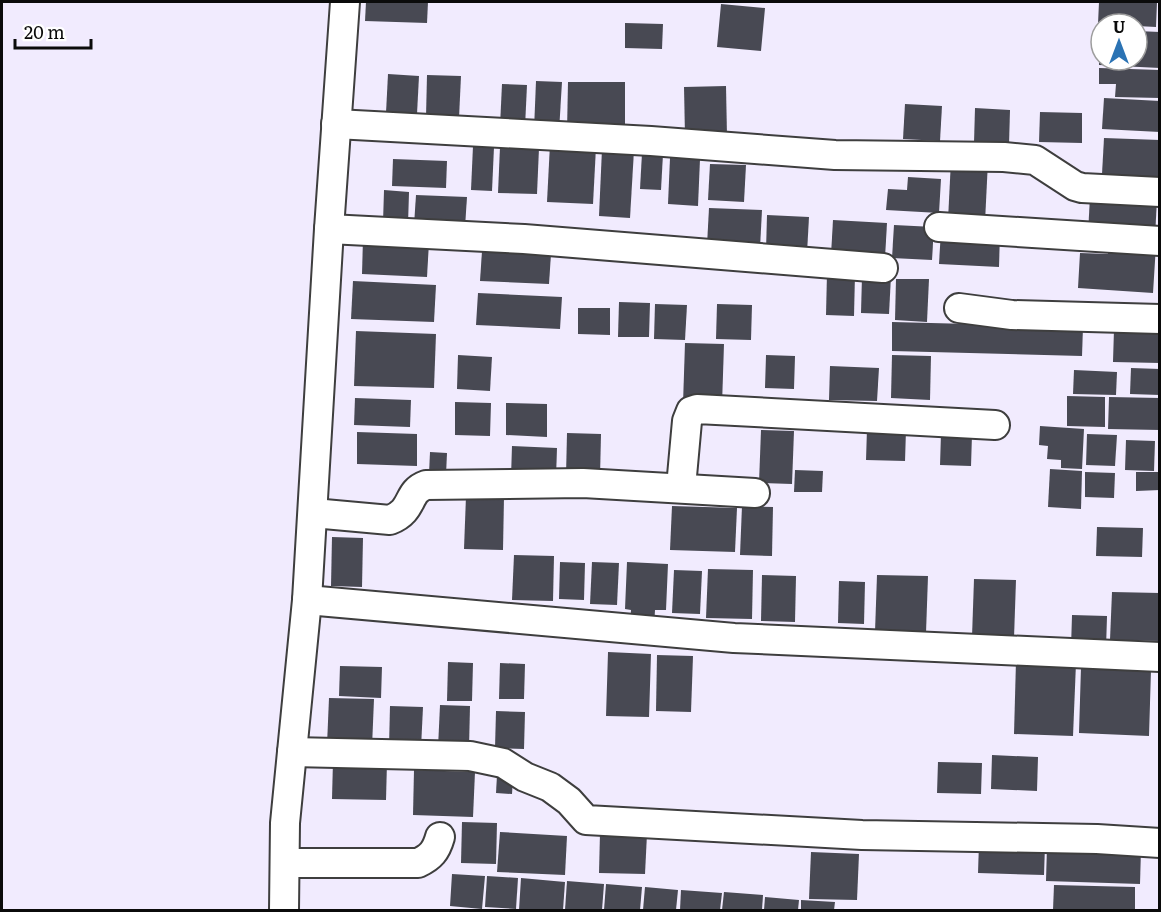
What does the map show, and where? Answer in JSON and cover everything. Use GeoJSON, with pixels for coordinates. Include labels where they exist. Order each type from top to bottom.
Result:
{"type":"FeatureCollection","features":[{"type":"Feature","properties":{"kind":"street"},"geometry":{"type":"LineString","coordinates":[[284,910],[285,823],[307,600],[345,2]]}},
{"type":"Feature","properties":{"kind":"street"},"geometry":{"type":"LineString","coordinates":[[336,124],[651,141],[835,155],[1004,157],[1035,160],[1070,183],[1082,188],[1160,192]]}},
{"type":"Feature","properties":{"kind":"street"},"geometry":{"type":"LineString","coordinates":[[939,227],[1160,241]]}},
{"type":"Feature","properties":{"kind":"street"},"geometry":{"type":"LineString","coordinates":[[329,229],[524,239],[883,268]]}},
{"type":"Feature","properties":{"kind":"street"},"geometry":{"type":"LineString","coordinates":[[959,308],[1012,315],[1160,319]]}},
{"type":"Feature","properties":{"kind":"street"},"geometry":{"type":"LineString","coordinates":[[681,487],[687,421],[691,411],[697,409],[995,425]]}},
{"type":"Feature","properties":{"kind":"street"},"geometry":{"type":"LineString","coordinates":[[313,513],[390,520],[401,515],[418,488],[426,485],[583,483],[755,493]]}},
{"type":"Feature","properties":{"kind":"street"},"geometry":{"type":"LineString","coordinates":[[307,600],[734,638],[1160,657]]}},
{"type":"Feature","properties":{"kind":"street"},"geometry":{"type":"LineString","coordinates":[[292,752],[470,756],[502,763],[525,777],[550,787],[569,801],[586,820],[862,835],[1097,839],[1160,843]]}},
{"type":"Feature","properties":{"kind":"street"},"geometry":{"type":"LineString","coordinates":[[285,862],[418,862],[428,858],[437,849],[441,837]]}},
{"type":"Feature","properties":{"kind":"building"},"geometry":{"type":"Polygon","coordinates":[[[366,2],[428,2],[427,23],[365,21],[366,2]]]}},
{"type":"Feature","properties":{"kind":"building"},"geometry":{"type":"Polygon","coordinates":[[[1099,2],[1157,2],[1156,27],[1149,27],[1149,12],[1099,12],[1099,2]]]}},
{"type":"Feature","properties":{"kind":"building"},"geometry":{"type":"Polygon","coordinates":[[[721,4],[765,8],[761,51],[717,47],[721,4]]]}},
{"type":"Feature","properties":{"kind":"building"},"geometry":{"type":"Polygon","coordinates":[[[625,23],[663,24],[662,49],[625,48],[625,23]]]}},
{"type":"Feature","properties":{"kind":"building"},"geometry":{"type":"Polygon","coordinates":[[[1149,32],[1160,32],[1160,68],[1149,67],[1149,32]]]}},
{"type":"Feature","properties":{"kind":"building"},"geometry":{"type":"Polygon","coordinates":[[[1160,70],[1160,98],[1115,97],[1116,84],[1099,84],[1099,72],[1160,70]]]}},
{"type":"Feature","properties":{"kind":"building"},"geometry":{"type":"Polygon","coordinates":[[[388,74],[419,76],[417,114],[386,113],[388,74]]]}},
{"type":"Feature","properties":{"kind":"building"},"geometry":{"type":"Polygon","coordinates":[[[427,75],[461,76],[459,118],[426,117],[427,75]]]}},
{"type":"Feature","properties":{"kind":"building"},"geometry":{"type":"Polygon","coordinates":[[[536,81],[562,82],[559,131],[534,130],[536,81]]]}},
{"type":"Feature","properties":{"kind":"building"},"geometry":{"type":"Polygon","coordinates":[[[568,82],[625,82],[625,131],[567,131],[568,82]]]}},
{"type":"Feature","properties":{"kind":"building"},"geometry":{"type":"Polygon","coordinates":[[[502,84],[527,85],[525,127],[500,126],[502,84]]]}},
{"type":"Feature","properties":{"kind":"building"},"geometry":{"type":"Polygon","coordinates":[[[726,86],[727,136],[685,136],[684,87],[726,86]]]}},
{"type":"Feature","properties":{"kind":"building"},"geometry":{"type":"Polygon","coordinates":[[[1104,98],[1160,101],[1160,132],[1102,129],[1104,98]]]}},
{"type":"Feature","properties":{"kind":"building"},"geometry":{"type":"Polygon","coordinates":[[[905,104],[942,106],[940,141],[903,139],[905,104]]]}},
{"type":"Feature","properties":{"kind":"building"},"geometry":{"type":"Polygon","coordinates":[[[975,108],[1010,110],[1009,145],[974,143],[975,108]]]}},
{"type":"Feature","properties":{"kind":"building"},"geometry":{"type":"Polygon","coordinates":[[[1040,112],[1082,113],[1082,143],[1039,142],[1040,112]]]}},
{"type":"Feature","properties":{"kind":"building"},"geometry":{"type":"Polygon","coordinates":[[[1104,138],[1160,140],[1160,177],[1102,174],[1104,138]]]}},
{"type":"Feature","properties":{"kind":"building"},"geometry":{"type":"Polygon","coordinates":[[[550,144],[596,147],[593,204],[547,202],[550,144]]]}},
{"type":"Feature","properties":{"kind":"building"},"geometry":{"type":"Polygon","coordinates":[[[473,146],[494,147],[492,191],[471,190],[473,146]]]}},
{"type":"Feature","properties":{"kind":"building"},"geometry":{"type":"Polygon","coordinates":[[[500,147],[539,148],[537,194],[498,193],[500,147]]]}},
{"type":"Feature","properties":{"kind":"building"},"geometry":{"type":"Polygon","coordinates":[[[602,149],[634,150],[630,218],[599,216],[602,149]]]}},
{"type":"Feature","properties":{"kind":"building"},"geometry":{"type":"Polygon","coordinates":[[[642,153],[663,154],[661,190],[640,189],[642,153]]]}},
{"type":"Feature","properties":{"kind":"building"},"geometry":{"type":"Polygon","coordinates":[[[670,158],[700,159],[698,206],[668,204],[670,158]]]}},
{"type":"Feature","properties":{"kind":"building"},"geometry":{"type":"Polygon","coordinates":[[[393,159],[447,161],[446,188],[392,186],[393,159]]]}},
{"type":"Feature","properties":{"kind":"building"},"geometry":{"type":"Polygon","coordinates":[[[951,160],[988,161],[985,222],[948,220],[951,160]]]}},
{"type":"Feature","properties":{"kind":"building"},"geometry":{"type":"Polygon","coordinates":[[[710,164],[746,165],[744,202],[708,200],[710,164]]]}},
{"type":"Feature","properties":{"kind":"building"},"geometry":{"type":"Polygon","coordinates":[[[908,177],[941,179],[939,213],[886,210],[888,189],[907,190],[908,177]]]}},
{"type":"Feature","properties":{"kind":"building"},"geometry":{"type":"Polygon","coordinates":[[[384,190],[409,192],[408,224],[383,222],[384,190]]]}},
{"type":"Feature","properties":{"kind":"building"},"geometry":{"type":"Polygon","coordinates":[[[416,195],[467,197],[465,227],[414,225],[416,195]]]}},
{"type":"Feature","properties":{"kind":"building"},"geometry":{"type":"Polygon","coordinates":[[[1090,196],[1157,199],[1155,237],[1088,234],[1090,196]]]}},
{"type":"Feature","properties":{"kind":"building"},"geometry":{"type":"Polygon","coordinates":[[[709,208],[762,210],[760,248],[707,245],[709,208]]]}},
{"type":"Feature","properties":{"kind":"building"},"geometry":{"type":"Polygon","coordinates":[[[767,215],[809,217],[807,253],[766,251],[767,215]]]}},
{"type":"Feature","properties":{"kind":"building"},"geometry":{"type":"Polygon","coordinates":[[[833,220],[887,223],[885,258],[831,255],[833,220]]]}},
{"type":"Feature","properties":{"kind":"building"},"geometry":{"type":"Polygon","coordinates":[[[894,225],[934,227],[932,260],[892,258],[894,225]]]}},
{"type":"Feature","properties":{"kind":"building"},"geometry":{"type":"Polygon","coordinates":[[[941,230],[1000,233],[999,267],[939,264],[941,230]]]}},
{"type":"Feature","properties":{"kind":"building"},"geometry":{"type":"Polygon","coordinates":[[[363,239],[429,242],[427,277],[362,274],[363,239]]]}},
{"type":"Feature","properties":{"kind":"building"},"geometry":{"type":"Polygon","coordinates":[[[1108,242],[1156,245],[1153,293],[1078,288],[1080,253],[1108,254],[1108,242]]]}},
{"type":"Feature","properties":{"kind":"building"},"geometry":{"type":"Polygon","coordinates":[[[482,251],[551,254],[549,284],[480,281],[482,251]]]}},
{"type":"Feature","properties":{"kind":"building"},"geometry":{"type":"Polygon","coordinates":[[[827,273],[855,274],[854,316],[826,315],[827,273]]]}},
{"type":"Feature","properties":{"kind":"building"},"geometry":{"type":"Polygon","coordinates":[[[862,276],[891,276],[889,314],[861,313],[862,276]]]}},
{"type":"Feature","properties":{"kind":"building"},"geometry":{"type":"Polygon","coordinates":[[[896,279],[929,279],[927,322],[895,320],[896,279]]]}},
{"type":"Feature","properties":{"kind":"building"},"geometry":{"type":"Polygon","coordinates":[[[353,281],[436,285],[434,322],[351,319],[353,281]]]}},
{"type":"Feature","properties":{"kind":"building"},"geometry":{"type":"Polygon","coordinates":[[[478,293],[562,297],[560,329],[476,325],[478,293]]]}},
{"type":"Feature","properties":{"kind":"building"},"geometry":{"type":"Polygon","coordinates":[[[619,302],[650,303],[649,337],[618,337],[619,302]]]}},
{"type":"Feature","properties":{"kind":"building"},"geometry":{"type":"Polygon","coordinates":[[[655,304],[687,305],[685,340],[654,339],[655,304]]]}},
{"type":"Feature","properties":{"kind":"building"},"geometry":{"type":"Polygon","coordinates":[[[717,304],[752,305],[751,340],[716,339],[717,304]]]}},
{"type":"Feature","properties":{"kind":"building"},"geometry":{"type":"Polygon","coordinates":[[[578,308],[610,308],[610,335],[578,334],[578,308]]]}},
{"type":"Feature","properties":{"kind":"building"},"geometry":{"type":"Polygon","coordinates":[[[892,322],[1083,327],[1082,356],[892,351],[892,322]]]}},
{"type":"Feature","properties":{"kind":"building"},"geometry":{"type":"Polygon","coordinates":[[[1114,329],[1160,331],[1160,363],[1113,362],[1114,329]]]}},
{"type":"Feature","properties":{"kind":"building"},"geometry":{"type":"Polygon","coordinates":[[[356,331],[436,334],[434,388],[354,386],[356,331]]]}},
{"type":"Feature","properties":{"kind":"building"},"geometry":{"type":"Polygon","coordinates":[[[685,343],[724,344],[722,405],[683,404],[685,343]]]}},
{"type":"Feature","properties":{"kind":"building"},"geometry":{"type":"Polygon","coordinates":[[[458,355],[492,357],[490,391],[457,389],[458,355]]]}},
{"type":"Feature","properties":{"kind":"building"},"geometry":{"type":"Polygon","coordinates":[[[766,355],[795,356],[794,389],[765,388],[766,355]]]}},
{"type":"Feature","properties":{"kind":"building"},"geometry":{"type":"Polygon","coordinates":[[[892,355],[931,356],[930,400],[891,398],[892,355]]]}},
{"type":"Feature","properties":{"kind":"building"},"geometry":{"type":"Polygon","coordinates":[[[830,366],[879,368],[877,401],[829,400],[830,366]]]}},
{"type":"Feature","properties":{"kind":"building"},"geometry":{"type":"Polygon","coordinates":[[[1131,368],[1160,369],[1160,395],[1130,394],[1131,368]]]}},
{"type":"Feature","properties":{"kind":"building"},"geometry":{"type":"Polygon","coordinates":[[[1074,370],[1117,372],[1116,395],[1073,394],[1074,370]]]}},
{"type":"Feature","properties":{"kind":"building"},"geometry":{"type":"Polygon","coordinates":[[[1067,396],[1105,397],[1105,427],[1067,426],[1067,396]]]}},
{"type":"Feature","properties":{"kind":"building"},"geometry":{"type":"Polygon","coordinates":[[[1109,397],[1160,398],[1160,430],[1108,429],[1109,397]]]}},
{"type":"Feature","properties":{"kind":"building"},"geometry":{"type":"Polygon","coordinates":[[[355,398],[411,400],[410,427],[354,425],[355,398]]]}},
{"type":"Feature","properties":{"kind":"building"},"geometry":{"type":"Polygon","coordinates":[[[455,402],[491,403],[490,436],[455,435],[455,402]]]}},
{"type":"Feature","properties":{"kind":"building"},"geometry":{"type":"Polygon","coordinates":[[[506,403],[547,404],[547,437],[506,435],[506,403]]]}},
{"type":"Feature","properties":{"kind":"building"},"geometry":{"type":"Polygon","coordinates":[[[1040,426],[1084,429],[1082,469],[1061,468],[1061,460],[1047,459],[1048,446],[1039,445],[1040,426]]]}},
{"type":"Feature","properties":{"kind":"building"},"geometry":{"type":"Polygon","coordinates":[[[867,428],[906,429],[905,461],[866,460],[867,428]]]}},
{"type":"Feature","properties":{"kind":"building"},"geometry":{"type":"Polygon","coordinates":[[[761,430],[794,431],[792,484],[759,483],[761,430]]]}},
{"type":"Feature","properties":{"kind":"building"},"geometry":{"type":"Polygon","coordinates":[[[357,432],[417,434],[417,466],[357,464],[357,432]]]}},
{"type":"Feature","properties":{"kind":"building"},"geometry":{"type":"Polygon","coordinates":[[[567,433],[601,434],[600,477],[566,476],[567,433]]]}},
{"type":"Feature","properties":{"kind":"building"},"geometry":{"type":"Polygon","coordinates":[[[941,434],[972,435],[971,466],[940,465],[941,434]]]}},
{"type":"Feature","properties":{"kind":"building"},"geometry":{"type":"Polygon","coordinates":[[[1087,434],[1117,435],[1115,466],[1086,465],[1087,434]]]}},
{"type":"Feature","properties":{"kind":"building"},"geometry":{"type":"Polygon","coordinates":[[[1126,440],[1155,441],[1154,471],[1125,470],[1126,440]]]}},
{"type":"Feature","properties":{"kind":"building"},"geometry":{"type":"Polygon","coordinates":[[[512,446],[557,448],[556,478],[511,477],[512,446]]]}},
{"type":"Feature","properties":{"kind":"building"},"geometry":{"type":"Polygon","coordinates":[[[430,452],[447,453],[446,475],[429,474],[430,452]]]}},
{"type":"Feature","properties":{"kind":"building"},"geometry":{"type":"Polygon","coordinates":[[[1050,469],[1082,471],[1081,509],[1048,507],[1050,469]]]}},
{"type":"Feature","properties":{"kind":"building"},"geometry":{"type":"Polygon","coordinates":[[[795,470],[823,471],[822,492],[794,492],[795,470]]]}},
{"type":"Feature","properties":{"kind":"building"},"geometry":{"type":"Polygon","coordinates":[[[1085,472],[1115,473],[1114,498],[1085,497],[1085,472]]]}},
{"type":"Feature","properties":{"kind":"building"},"geometry":{"type":"Polygon","coordinates":[[[1136,472],[1160,472],[1160,490],[1136,491],[1136,472]]]}},
{"type":"Feature","properties":{"kind":"building"},"geometry":{"type":"Polygon","coordinates":[[[466,496],[504,497],[503,550],[464,549],[466,496]]]}},
{"type":"Feature","properties":{"kind":"building"},"geometry":{"type":"Polygon","coordinates":[[[672,506],[737,508],[735,552],[670,550],[672,506]]]}},
{"type":"Feature","properties":{"kind":"building"},"geometry":{"type":"Polygon","coordinates":[[[742,506],[773,507],[772,556],[740,555],[742,506]]]}},
{"type":"Feature","properties":{"kind":"building"},"geometry":{"type":"Polygon","coordinates":[[[1097,527],[1143,528],[1142,557],[1096,556],[1097,527]]]}},
{"type":"Feature","properties":{"kind":"building"},"geometry":{"type":"Polygon","coordinates":[[[332,537],[363,538],[362,587],[331,586],[332,537]]]}},
{"type":"Feature","properties":{"kind":"building"},"geometry":{"type":"Polygon","coordinates":[[[514,555],[554,556],[553,601],[512,600],[514,555]]]}},
{"type":"Feature","properties":{"kind":"building"},"geometry":{"type":"Polygon","coordinates":[[[560,562],[585,563],[584,600],[559,599],[560,562]]]}},
{"type":"Feature","properties":{"kind":"building"},"geometry":{"type":"Polygon","coordinates":[[[592,562],[619,563],[617,605],[590,604],[592,562]]]}},
{"type":"Feature","properties":{"kind":"building"},"geometry":{"type":"Polygon","coordinates":[[[627,562],[668,564],[666,610],[655,610],[654,627],[630,627],[631,610],[625,609],[627,562]]]}},
{"type":"Feature","properties":{"kind":"building"},"geometry":{"type":"Polygon","coordinates":[[[708,569],[753,570],[752,619],[706,618],[708,569]]]}},
{"type":"Feature","properties":{"kind":"building"},"geometry":{"type":"Polygon","coordinates":[[[674,570],[702,571],[700,614],[672,613],[674,570]]]}},
{"type":"Feature","properties":{"kind":"building"},"geometry":{"type":"Polygon","coordinates":[[[762,575],[796,576],[795,622],[761,621],[762,575]]]}},
{"type":"Feature","properties":{"kind":"building"},"geometry":{"type":"Polygon","coordinates":[[[877,575],[928,576],[926,633],[875,632],[877,575]]]}},
{"type":"Feature","properties":{"kind":"building"},"geometry":{"type":"Polygon","coordinates":[[[974,579],[1016,580],[1014,638],[972,637],[974,579]]]}},
{"type":"Feature","properties":{"kind":"building"},"geometry":{"type":"Polygon","coordinates":[[[839,581],[865,582],[864,624],[838,623],[839,581]]]}},
{"type":"Feature","properties":{"kind":"building"},"geometry":{"type":"Polygon","coordinates":[[[1112,592],[1160,593],[1160,641],[1110,640],[1112,592]]]}},
{"type":"Feature","properties":{"kind":"building"},"geometry":{"type":"Polygon","coordinates":[[[1072,615],[1107,616],[1106,649],[1071,648],[1072,615]]]}},
{"type":"Feature","properties":{"kind":"building"},"geometry":{"type":"Polygon","coordinates":[[[608,652],[651,654],[649,717],[606,716],[608,652]]]}},
{"type":"Feature","properties":{"kind":"building"},"geometry":{"type":"Polygon","coordinates":[[[657,655],[693,656],[691,712],[656,711],[657,655]]]}},
{"type":"Feature","properties":{"kind":"building"},"geometry":{"type":"Polygon","coordinates":[[[1016,661],[1076,663],[1073,736],[1014,734],[1016,661]]]}},
{"type":"Feature","properties":{"kind":"building"},"geometry":{"type":"Polygon","coordinates":[[[448,662],[473,663],[472,701],[447,701],[448,662]]]}},
{"type":"Feature","properties":{"kind":"building"},"geometry":{"type":"Polygon","coordinates":[[[500,663],[525,664],[524,699],[499,699],[500,663]]]}},
{"type":"Feature","properties":{"kind":"building"},"geometry":{"type":"Polygon","coordinates":[[[340,666],[382,667],[381,698],[339,696],[340,666]]]}},
{"type":"Feature","properties":{"kind":"building"},"geometry":{"type":"Polygon","coordinates":[[[1081,667],[1151,670],[1149,736],[1079,733],[1081,667]]]}},
{"type":"Feature","properties":{"kind":"building"},"geometry":{"type":"Polygon","coordinates":[[[329,698],[374,699],[372,747],[327,745],[329,698]]]}},
{"type":"Feature","properties":{"kind":"building"},"geometry":{"type":"Polygon","coordinates":[[[440,705],[470,706],[469,748],[438,748],[440,705]]]}},
{"type":"Feature","properties":{"kind":"building"},"geometry":{"type":"Polygon","coordinates":[[[390,706],[423,707],[421,748],[389,747],[390,706]]]}},
{"type":"Feature","properties":{"kind":"building"},"geometry":{"type":"Polygon","coordinates":[[[496,711],[525,712],[524,749],[495,748],[496,711]]]}},
{"type":"Feature","properties":{"kind":"building"},"geometry":{"type":"Polygon","coordinates":[[[992,755],[1038,757],[1037,791],[991,789],[992,755]]]}},
{"type":"Feature","properties":{"kind":"building"},"geometry":{"type":"Polygon","coordinates":[[[333,761],[387,762],[386,800],[332,799],[333,761]]]}},
{"type":"Feature","properties":{"kind":"building"},"geometry":{"type":"Polygon","coordinates":[[[938,762],[982,763],[981,794],[937,793],[938,762]]]}},
{"type":"Feature","properties":{"kind":"building"},"geometry":{"type":"Polygon","coordinates":[[[414,770],[475,772],[473,817],[413,815],[414,770]]]}},
{"type":"Feature","properties":{"kind":"building"},"geometry":{"type":"Polygon","coordinates":[[[497,775],[513,777],[512,794],[496,793],[497,775]]]}},
{"type":"Feature","properties":{"kind":"building"},"geometry":{"type":"Polygon","coordinates":[[[462,822],[497,823],[496,864],[461,863],[462,822]]]}},
{"type":"Feature","properties":{"kind":"building"},"geometry":{"type":"Polygon","coordinates":[[[500,832],[567,836],[565,875],[497,872],[500,832]]]}},
{"type":"Feature","properties":{"kind":"building"},"geometry":{"type":"Polygon","coordinates":[[[600,833],[647,834],[645,874],[599,873],[600,833]]]}},
{"type":"Feature","properties":{"kind":"building"},"geometry":{"type":"Polygon","coordinates":[[[979,843],[1045,845],[1044,875],[978,873],[979,843]]]}},
{"type":"Feature","properties":{"kind":"building"},"geometry":{"type":"Polygon","coordinates":[[[1047,846],[1141,849],[1140,884],[1046,881],[1047,846]]]}},
{"type":"Feature","properties":{"kind":"building"},"geometry":{"type":"Polygon","coordinates":[[[811,852],[859,854],[857,900],[809,899],[811,852]]]}},
{"type":"Feature","properties":{"kind":"building"},"geometry":{"type":"Polygon","coordinates":[[[452,874],[485,876],[482,909],[450,906],[452,874]]]}},
{"type":"Feature","properties":{"kind":"building"},"geometry":{"type":"Polygon","coordinates":[[[487,876],[518,878],[516,909],[485,907],[487,876]]]}},
{"type":"Feature","properties":{"kind":"building"},"geometry":{"type":"Polygon","coordinates":[[[521,878],[565,882],[563,910],[519,910],[521,878]]]}},
{"type":"Feature","properties":{"kind":"building"},"geometry":{"type":"Polygon","coordinates":[[[567,881],[604,884],[602,910],[565,910],[567,881]]]}},
{"type":"Feature","properties":{"kind":"building"},"geometry":{"type":"Polygon","coordinates":[[[606,884],[642,887],[640,910],[604,910],[606,884]]]}},
{"type":"Feature","properties":{"kind":"building"},"geometry":{"type":"Polygon","coordinates":[[[1054,885],[1135,887],[1135,910],[1053,910],[1054,885]]]}},
{"type":"Feature","properties":{"kind":"building"},"geometry":{"type":"Polygon","coordinates":[[[645,887],[678,890],[676,910],[643,910],[645,887]]]}},
{"type":"Feature","properties":{"kind":"building"},"geometry":{"type":"Polygon","coordinates":[[[681,890],[722,893],[720,910],[680,910],[681,890]]]}},
{"type":"Feature","properties":{"kind":"building"},"geometry":{"type":"Polygon","coordinates":[[[724,892],[763,895],[762,910],[722,910],[724,892]]]}},
{"type":"Feature","properties":{"kind":"building"},"geometry":{"type":"Polygon","coordinates":[[[765,897],[799,900],[798,910],[764,910],[765,897]]]}},
{"type":"Feature","properties":{"kind":"building"},"geometry":{"type":"Polygon","coordinates":[[[801,900],[835,902],[834,910],[801,910],[801,900]]]}}]}
